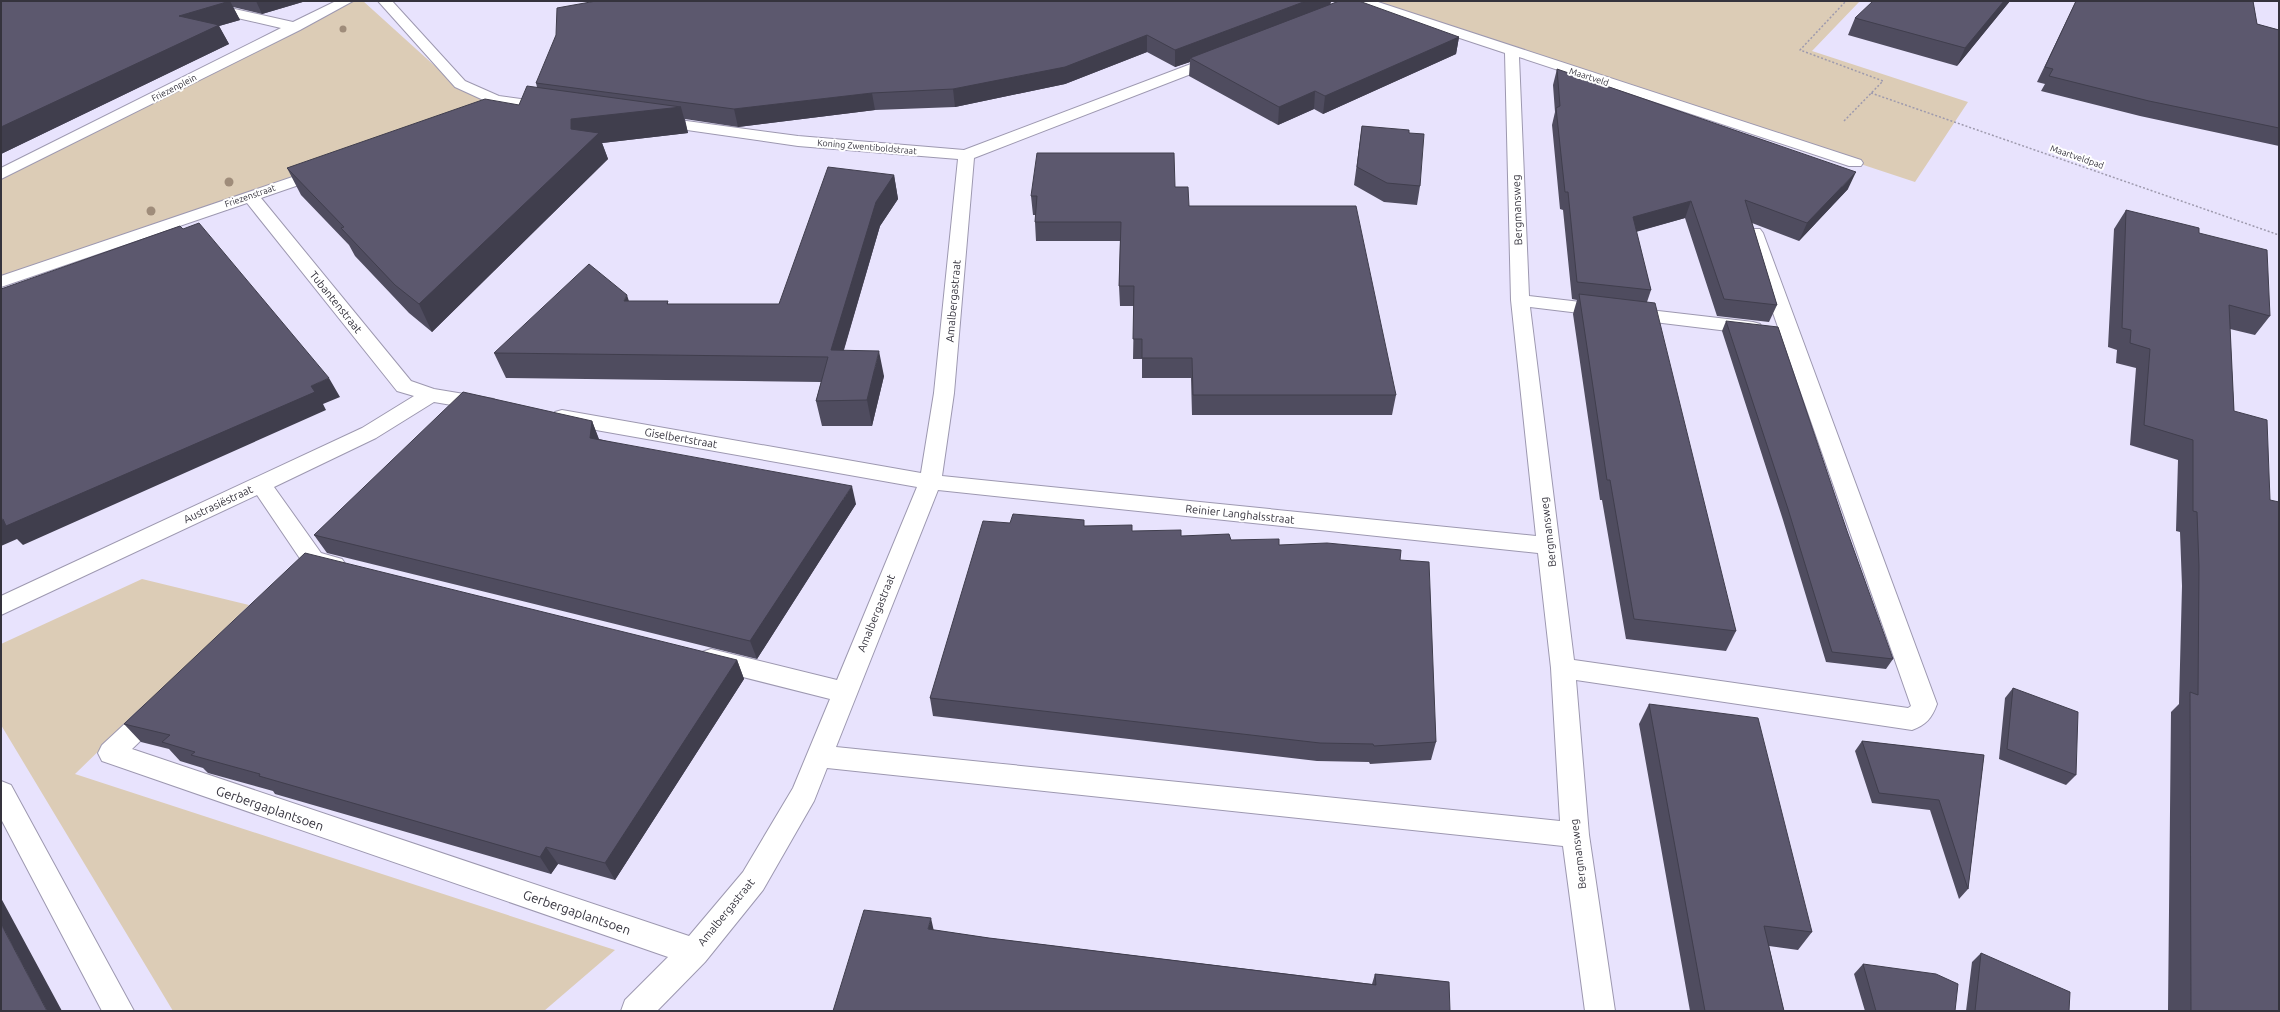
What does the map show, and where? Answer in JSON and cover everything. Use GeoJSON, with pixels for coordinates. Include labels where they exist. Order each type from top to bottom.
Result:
{"type":"FeatureCollection","features":[{"type":"Feature","properties":{"kind":"street"},"geometry":{"type":"LineString","coordinates":[[181,1],[295,27]]}},
{"type":"Feature","properties":{"kind":"street","name":"Friezenplein"},"geometry":{"type":"LineString","coordinates":[[1,174],[346,1]]}},
{"type":"Feature","properties":{"kind":"street"},"geometry":{"type":"LineString","coordinates":[[385,1],[460,84],[488,105],[565,110]]}},
{"type":"Feature","properties":{"kind":"street","name":"Maartveld"},"geometry":{"type":"LineString","coordinates":[[1358,3],[1816,150],[1855,164]]}},
{"type":"Feature","properties":{"kind":"street","name":"Bergmansweg"},"geometry":{"type":"LineString","coordinates":[[1512,52],[1520,300],[1550,546],[1563,668],[1575,835],[1600,1011]]}},
{"type":"Feature","properties":{"kind":"street","name":"Koning Zwentiboldstraat"},"geometry":{"type":"LineString","coordinates":[[643,120],[798,141],[966,155],[1227,55]]}},
{"type":"Feature","properties":{"kind":"street","name":"Amalbergastraat"},"geometry":{"type":"LineString","coordinates":[[636,1011],[694,952],[752,881],[804,793],[930,482],[944,393],[966,155]]}},
{"type":"Feature","properties":{"kind":"street","name":"Friezenstraat"},"geometry":{"type":"LineString","coordinates":[[1,282],[339,166]]}},
{"type":"Feature","properties":{"kind":"street","name":"Tubantenstraat"},"geometry":{"type":"LineString","coordinates":[[250,196],[404,386],[431,395]]}},
{"type":"Feature","properties":{"kind":"street"},"geometry":{"type":"LineString","coordinates":[[1563,668],[1912,719],[1921,712],[1924,704],[1754,233]]}},
{"type":"Feature","properties":{"kind":"street"},"geometry":{"type":"LineString","coordinates":[[1520,300],[1790,332]]}},
{"type":"Feature","properties":{"kind":"street"},"geometry":{"type":"LineString","coordinates":[[431,395],[506,407]]}},
{"type":"Feature","properties":{"kind":"street","name":"Austrasiëstraat"},"geometry":{"type":"LineString","coordinates":[[1,606],[369,433],[431,395]]}},
{"type":"Feature","properties":{"kind":"street","name":"Giselbertstraat"},"geometry":{"type":"LineString","coordinates":[[546,414],[930,482]]}},
{"type":"Feature","properties":{"kind":"street","name":"Reinier Langhalsstraat"},"geometry":{"type":"LineString","coordinates":[[930,482],[1550,546]]}},
{"type":"Feature","properties":{"kind":"street"},"geometry":{"type":"LineString","coordinates":[[261,484],[304,568],[351,570]]}},
{"type":"Feature","properties":{"kind":"street"},"geometry":{"type":"LineString","coordinates":[[690,654],[844,692]]}},
{"type":"Feature","properties":{"kind":"street","name":"Gerbergaplantsoen"},"geometry":{"type":"LineString","coordinates":[[169,698],[111,753],[694,952]]}},
{"type":"Feature","properties":{"kind":"street"},"geometry":{"type":"LineString","coordinates":[[819,756],[1575,835]]}},
{"type":"Feature","properties":{"kind":"street"},"geometry":{"type":"LineString","coordinates":[[1,793],[118,1011]]}},
{"type":"Feature","properties":{"kind":"path"},"geometry":{"type":"LineString","coordinates":[[1816,150],[1883,81],[1800,50],[1846,1]]}},
{"type":"Feature","properties":{"kind":"path","name":"Maartveldpad"},"geometry":{"type":"LineString","coordinates":[[1871,93],[2279,234]]}},
{"type":"Feature","properties":{"kind":"shaded area"},"geometry":{"type":"Polygon","coordinates":[[[349,1],[363,1],[457,86],[490,101],[453,125],[1,278],[1,178],[349,1]]]}},
{"type":"Feature","properties":{"kind":"shaded area"},"geometry":{"type":"Polygon","coordinates":[[[1376,1],[1860,1],[1812,51],[1968,102],[1915,182],[1516,50],[1376,1]]]}},
{"type":"Feature","properties":{"kind":"shaded area"},"geometry":{"type":"Polygon","coordinates":[[[142,579],[249,605],[75,774],[615,950],[544,1011],[173,1011],[1,725],[1,644],[142,579]]]}},
{"type":"Feature","properties":{"kind":"building"},"geometry":{"type":"Polygon","coordinates":[[[1,1],[230,1],[179,16],[219,25],[1,127],[1,1]]]}},
{"type":"Feature","properties":{"kind":"building"},"geometry":{"type":"Polygon","coordinates":[[[596,1],[1306,1],[1175,50],[1147,35],[1065,67],[953,89],[872,93],[734,109],[536,83],[556,35],[557,8],[596,1]]]}},
{"type":"Feature","properties":{"kind":"building"},"geometry":{"type":"Polygon","coordinates":[[[1339,1],[1359,1],[1459,37],[1325,96],[1315,91],[1279,107],[1190,58],[1339,1]]]}},
{"type":"Feature","properties":{"kind":"building"},"geometry":{"type":"Polygon","coordinates":[[[1873,1],[2004,1],[1965,48],[1855,18],[1873,1]]]}},
{"type":"Feature","properties":{"kind":"building"},"geometry":{"type":"Polygon","coordinates":[[[2076,1],[2253,1],[2257,24],[2279,30],[2279,128],[2149,101],[2049,76],[2053,69],[2045,67],[2076,1]]]}},
{"type":"Feature","properties":{"kind":"building"},"geometry":{"type":"Polygon","coordinates":[[[1557,69],[1856,172],[1807,223],[1745,200],[1777,305],[1724,299],[1691,201],[1633,217],[1651,290],[1577,282],[1568,192],[1565,192],[1556,108],[1560,106],[1557,69]]]}},
{"type":"Feature","properties":{"kind":"building"},"geometry":{"type":"Polygon","coordinates":[[[527,86],[681,107],[571,119],[571,129],[599,133],[419,304],[395,285],[341,228],[344,227],[287,168],[485,99],[519,105],[527,86]]]}},
{"type":"Feature","properties":{"kind":"building"},"geometry":{"type":"Polygon","coordinates":[[[1362,126],[1409,130],[1409,133],[1424,134],[1420,186],[1387,183],[1357,167],[1362,126]]]}},
{"type":"Feature","properties":{"kind":"building"},"geometry":{"type":"Polygon","coordinates":[[[1037,153],[1174,153],[1175,187],[1188,187],[1189,206],[1356,206],[1396,395],[1193,395],[1192,358],[1142,358],[1142,339],[1133,339],[1134,286],[1119,286],[1121,222],[1035,222],[1037,196],[1031,196],[1037,153]]]}},
{"type":"Feature","properties":{"kind":"building"},"geometry":{"type":"Polygon","coordinates":[[[828,167],[894,175],[876,202],[831,350],[879,351],[867,400],[816,401],[828,357],[494,353],[589,264],[627,295],[624,301],[668,301],[667,304],[779,304],[828,167]]]}},
{"type":"Feature","properties":{"kind":"building"},"geometry":{"type":"Polygon","coordinates":[[[2126,210],[2199,228],[2199,233],[2267,250],[2270,316],[2229,305],[2234,411],[2267,420],[2270,500],[2279,502],[2279,1011],[2191,1011],[2190,692],[2198,695],[2199,566],[2197,512],[2193,511],[2193,440],[2144,425],[2150,349],[2130,343],[2131,330],[2122,328],[2126,210]]]}},
{"type":"Feature","properties":{"kind":"building"},"geometry":{"type":"Polygon","coordinates":[[[199,223],[329,378],[311,386],[315,392],[6,526],[3,519],[1,520],[1,289],[180,226],[183,229],[199,223]]]}},
{"type":"Feature","properties":{"kind":"building"},"geometry":{"type":"Polygon","coordinates":[[[1579,294],[1655,303],[1736,631],[1634,619],[1610,480],[1607,480],[1579,294]]]}},
{"type":"Feature","properties":{"kind":"building"},"geometry":{"type":"Polygon","coordinates":[[[1726,321],[1778,327],[1847,531],[1893,659],[1832,652],[1788,509],[1726,321]]]}},
{"type":"Feature","properties":{"kind":"building"},"geometry":{"type":"Polygon","coordinates":[[[463,392],[592,421],[590,438],[852,486],[750,641],[314,535],[463,392]]]}},
{"type":"Feature","properties":{"kind":"building"},"geometry":{"type":"Polygon","coordinates":[[[1013,514],[1084,520],[1084,526],[1132,525],[1132,531],[1181,530],[1181,536],[1229,534],[1231,540],[1279,539],[1279,545],[1327,543],[1401,550],[1400,560],[1429,562],[1436,742],[1374,746],[1373,744],[1320,743],[930,698],[983,521],[1010,523],[1013,514]]]}},
{"type":"Feature","properties":{"kind":"building"},"geometry":{"type":"Polygon","coordinates":[[[305,553],[737,660],[605,863],[546,847],[540,857],[259,776],[260,774],[191,755],[195,752],[162,742],[170,735],[124,724],[305,553]]]}},
{"type":"Feature","properties":{"kind":"building"},"geometry":{"type":"Polygon","coordinates":[[[2013,688],[2078,712],[2076,775],[2007,749],[2013,688]]]}},
{"type":"Feature","properties":{"kind":"building"},"geometry":{"type":"Polygon","coordinates":[[[1649,704],[1758,718],[1812,932],[1764,926],[1784,1011],[1705,1011],[1649,704]]]}},
{"type":"Feature","properties":{"kind":"building"},"geometry":{"type":"Polygon","coordinates":[[[1862,741],[1984,755],[1968,889],[1939,800],[1879,793],[1862,741]]]}},
{"type":"Feature","properties":{"kind":"building"},"geometry":{"type":"Polygon","coordinates":[[[864,910],[931,918],[928,929],[989,938],[1376,985],[1375,974],[1449,982],[1450,1011],[833,1011],[864,910]]]}},
{"type":"Feature","properties":{"kind":"building"},"geometry":{"type":"Polygon","coordinates":[[[1,924],[47,1011],[1,1011],[1,924]]]}},
{"type":"Feature","properties":{"kind":"building"},"geometry":{"type":"Polygon","coordinates":[[[1981,953],[2070,992],[2069,1011],[1975,1011],[1981,953]]]}},
{"type":"Feature","properties":{"kind":"building"},"geometry":{"type":"Polygon","coordinates":[[[1863,964],[1936,974],[1958,984],[1955,1011],[1876,1011],[1863,964]]]}}]}
